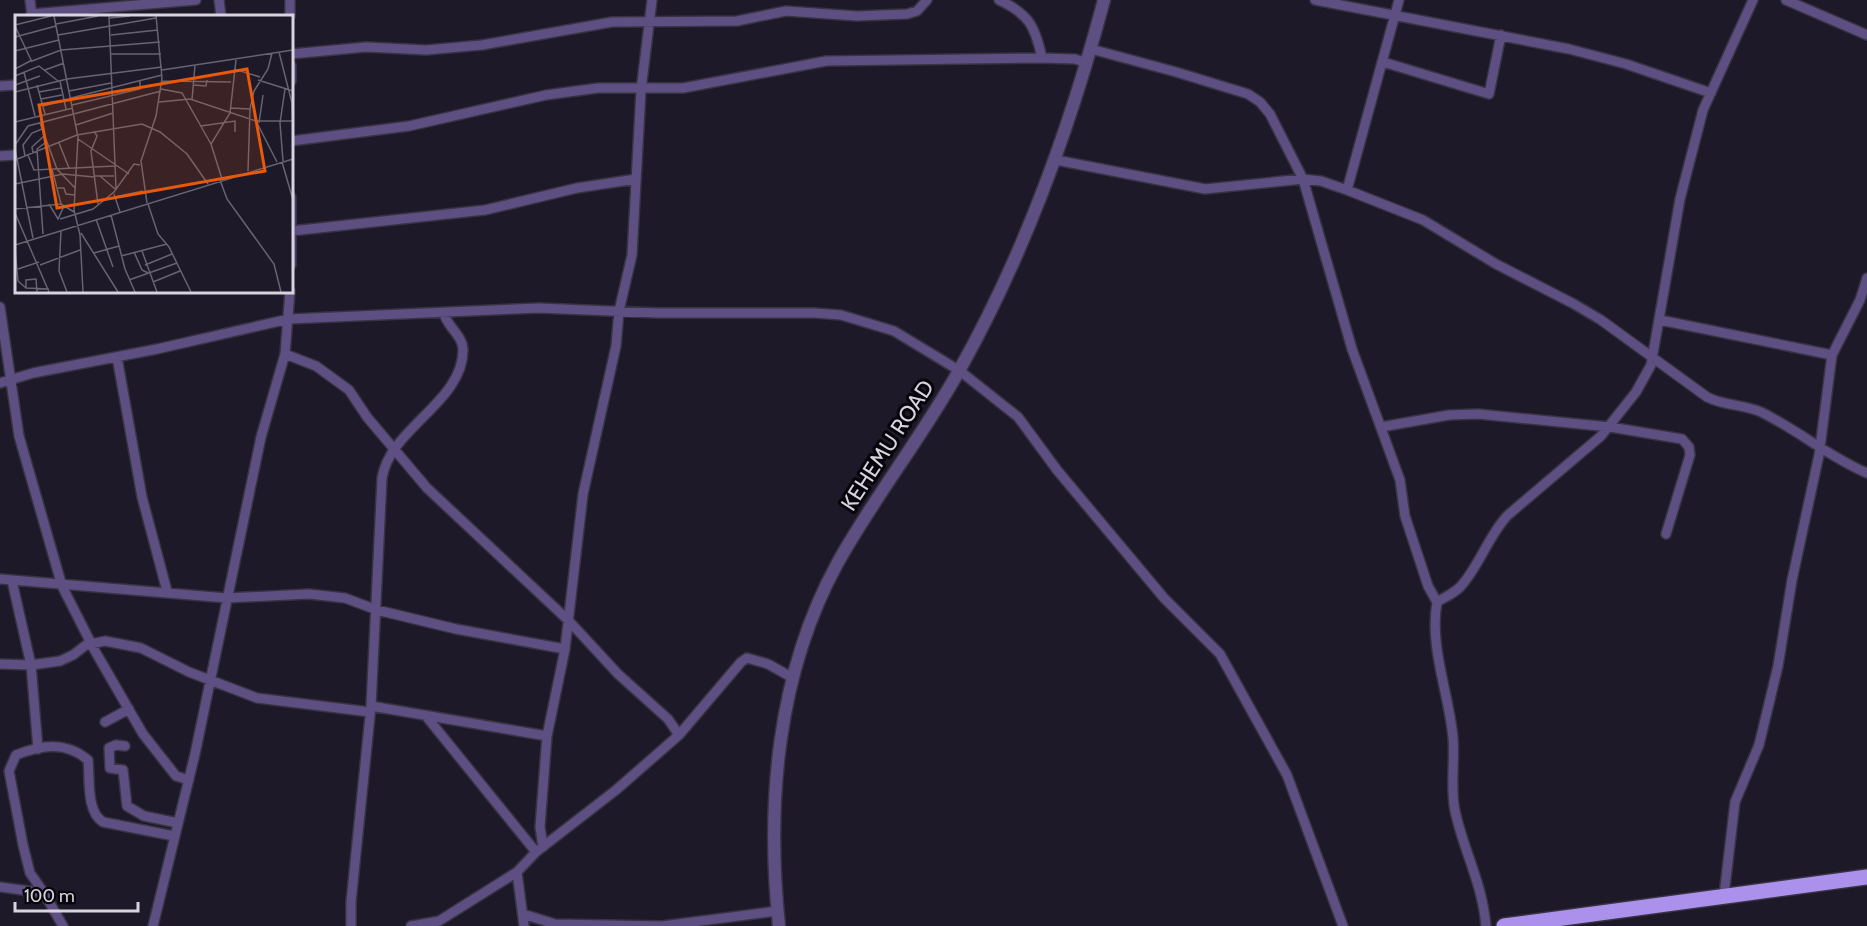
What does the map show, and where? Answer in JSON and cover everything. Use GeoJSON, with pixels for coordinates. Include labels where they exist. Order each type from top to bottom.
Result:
{"type":"FeatureCollection","features":[{"type":"Feature","properties":{"kind":"highway"},"geometry":{"type":"LineString","coordinates":[[1504,926],[1867,877]]}},
{"type":"Feature","properties":{"kind":"street"},"geometry":{"type":"LineString","coordinates":[[30,0],[32,15],[196,0]]}},
{"type":"Feature","properties":{"kind":"street"},"geometry":{"type":"LineString","coordinates":[[219,0],[221,15]]}},
{"type":"Feature","properties":{"kind":"street"},"geometry":{"type":"LineString","coordinates":[[290,0],[291,15]]}},
{"type":"Feature","properties":{"kind":"street"},"geometry":{"type":"LineString","coordinates":[[540,849],[547,736],[565,649],[584,494],[616,346],[619,311],[632,255],[641,90],[652,0]]}},
{"type":"Feature","properties":{"kind":"street"},"geometry":{"type":"LineString","coordinates":[[292,54],[366,48],[426,51],[490,44],[612,21],[737,21],[786,11],[857,16],[907,14],[917,11],[927,0]]}},
{"type":"Feature","properties":{"kind":"street"},"geometry":{"type":"LineString","coordinates":[[999,0],[1019,9],[1030,22],[1038,37],[1042,58]]}},
{"type":"Feature","properties":{"kind":"street","name":"KEHEMU ROAD"},"geometry":{"type":"LineString","coordinates":[[779,926],[773,848],[774,795],[782,729],[793,678],[812,618],[837,564],[960,371],[1006,278],[1056,160],[1091,50],[1104,0]]}},
{"type":"Feature","properties":{"kind":"street"},"geometry":{"type":"LineString","coordinates":[[1316,0],[1501,35],[1626,64],[1711,93]]}},
{"type":"Feature","properties":{"kind":"street"},"geometry":{"type":"LineString","coordinates":[[1347,190],[1399,0]]}},
{"type":"Feature","properties":{"kind":"street"},"geometry":{"type":"LineString","coordinates":[[1437,602],[1460,588],[1478,563],[1498,525],[1610,427],[1636,392],[1652,359],[1682,191],[1703,111],[1753,0]]}},
{"type":"Feature","properties":{"kind":"street"},"geometry":{"type":"LineString","coordinates":[[1786,0],[1867,35]]}},
{"type":"Feature","properties":{"kind":"street"},"geometry":{"type":"LineString","coordinates":[[1383,62],[1489,94],[1501,35]]}},
{"type":"Feature","properties":{"kind":"street"},"geometry":{"type":"LineString","coordinates":[[1091,50],[1203,79],[1254,98],[1270,114],[1303,179],[1352,349],[1400,480],[1405,516],[1428,586],[1437,602],[1435,616],[1438,657],[1448,702],[1454,750],[1454,808],[1484,899],[1486,926]]}},
{"type":"Feature","properties":{"kind":"street"},"geometry":{"type":"LineString","coordinates":[[292,141],[409,126],[546,95],[598,88],[641,90],[683,88],[826,61],[1042,58],[1075,59],[1087,63]]}},
{"type":"Feature","properties":{"kind":"street"},"geometry":{"type":"LineString","coordinates":[[0,86],[15,85]]}},
{"type":"Feature","properties":{"kind":"street"},"geometry":{"type":"LineString","coordinates":[[1056,160],[1205,189],[1303,179],[1321,181],[1347,190],[1423,220],[1496,264],[1601,320],[1707,397],[1717,402],[1760,412],[1819,449],[1867,473]]}},
{"type":"Feature","properties":{"kind":"street"},"geometry":{"type":"LineString","coordinates":[[292,231],[485,210],[577,188],[636,179]]}},
{"type":"Feature","properties":{"kind":"street"},"geometry":{"type":"LineString","coordinates":[[1724,896],[1735,802],[1759,745],[1768,714],[1819,449],[1832,355],[1860,300],[1867,278]]}},
{"type":"Feature","properties":{"kind":"street"},"geometry":{"type":"LineString","coordinates":[[153,926],[211,681],[261,437],[285,354],[290,292]]}},
{"type":"Feature","properties":{"kind":"street"},"geometry":{"type":"LineString","coordinates":[[0,307],[4,382],[27,472],[63,586],[129,709],[161,758],[176,776],[189,780]]}},
{"type":"Feature","properties":{"kind":"street"},"geometry":{"type":"LineString","coordinates":[[4,382],[33,373],[289,319],[539,308],[841,315],[894,331],[960,371],[1018,417],[1057,470],[1164,598],[1221,654],[1287,775],[1343,926]]}},
{"type":"Feature","properties":{"kind":"street"},"geometry":{"type":"LineString","coordinates":[[351,926],[351,902],[370,709],[377,610],[382,478],[393,448],[428,413],[458,371],[462,344],[444,313]]}},
{"type":"Feature","properties":{"kind":"street"},"geometry":{"type":"LineString","coordinates":[[1660,320],[1832,355]]}},
{"type":"Feature","properties":{"kind":"street"},"geometry":{"type":"LineString","coordinates":[[285,354],[316,366],[349,390],[427,488],[568,621],[618,674],[668,719],[679,735]]}},
{"type":"Feature","properties":{"kind":"street"},"geometry":{"type":"LineString","coordinates":[[117,357],[142,497],[166,591]]}},
{"type":"Feature","properties":{"kind":"street"},"geometry":{"type":"LineString","coordinates":[[1381,427],[1467,414],[1610,427],[1679,438],[1687,443],[1690,455],[1666,534]]}},
{"type":"Feature","properties":{"kind":"street"},"geometry":{"type":"LineString","coordinates":[[0,579],[63,586],[166,591],[227,598],[309,594],[345,598],[377,610],[456,630],[565,649]]}},
{"type":"Feature","properties":{"kind":"street"},"geometry":{"type":"LineString","coordinates":[[12,581],[31,665],[38,749]]}},
{"type":"Feature","properties":{"kind":"street"},"geometry":{"type":"LineString","coordinates":[[0,664],[31,665],[60,661],[86,645],[105,641],[141,648],[211,681],[257,698],[426,716],[547,736]]}},
{"type":"Feature","properties":{"kind":"street"},"geometry":{"type":"LineString","coordinates":[[411,926],[439,921],[517,872],[540,849],[616,790],[679,735],[736,667],[747,658],[768,664],[793,678]]}},
{"type":"Feature","properties":{"kind":"street"},"geometry":{"type":"LineString","coordinates":[[105,722],[129,709]]}},
{"type":"Feature","properties":{"kind":"street"},"geometry":{"type":"LineString","coordinates":[[426,716],[540,849]]}},
{"type":"Feature","properties":{"kind":"street"},"geometry":{"type":"LineString","coordinates":[[125,746],[116,745],[109,748],[110,768],[123,770],[127,806],[144,816],[178,823]]}},
{"type":"Feature","properties":{"kind":"street"},"geometry":{"type":"LineString","coordinates":[[59,924],[44,893],[30,873],[26,860],[9,771],[15,755],[38,749],[69,747],[88,760],[92,808],[96,818],[103,822],[174,836]]}},
{"type":"Feature","properties":{"kind":"street"},"geometry":{"type":"LineString","coordinates":[[517,872],[524,926]]}},
{"type":"Feature","properties":{"kind":"street"},"geometry":{"type":"LineString","coordinates":[[0,887],[44,893]]}},
{"type":"Feature","properties":{"kind":"street"},"geometry":{"type":"LineString","coordinates":[[523,914],[555,924],[662,926],[777,910]]}}]}
